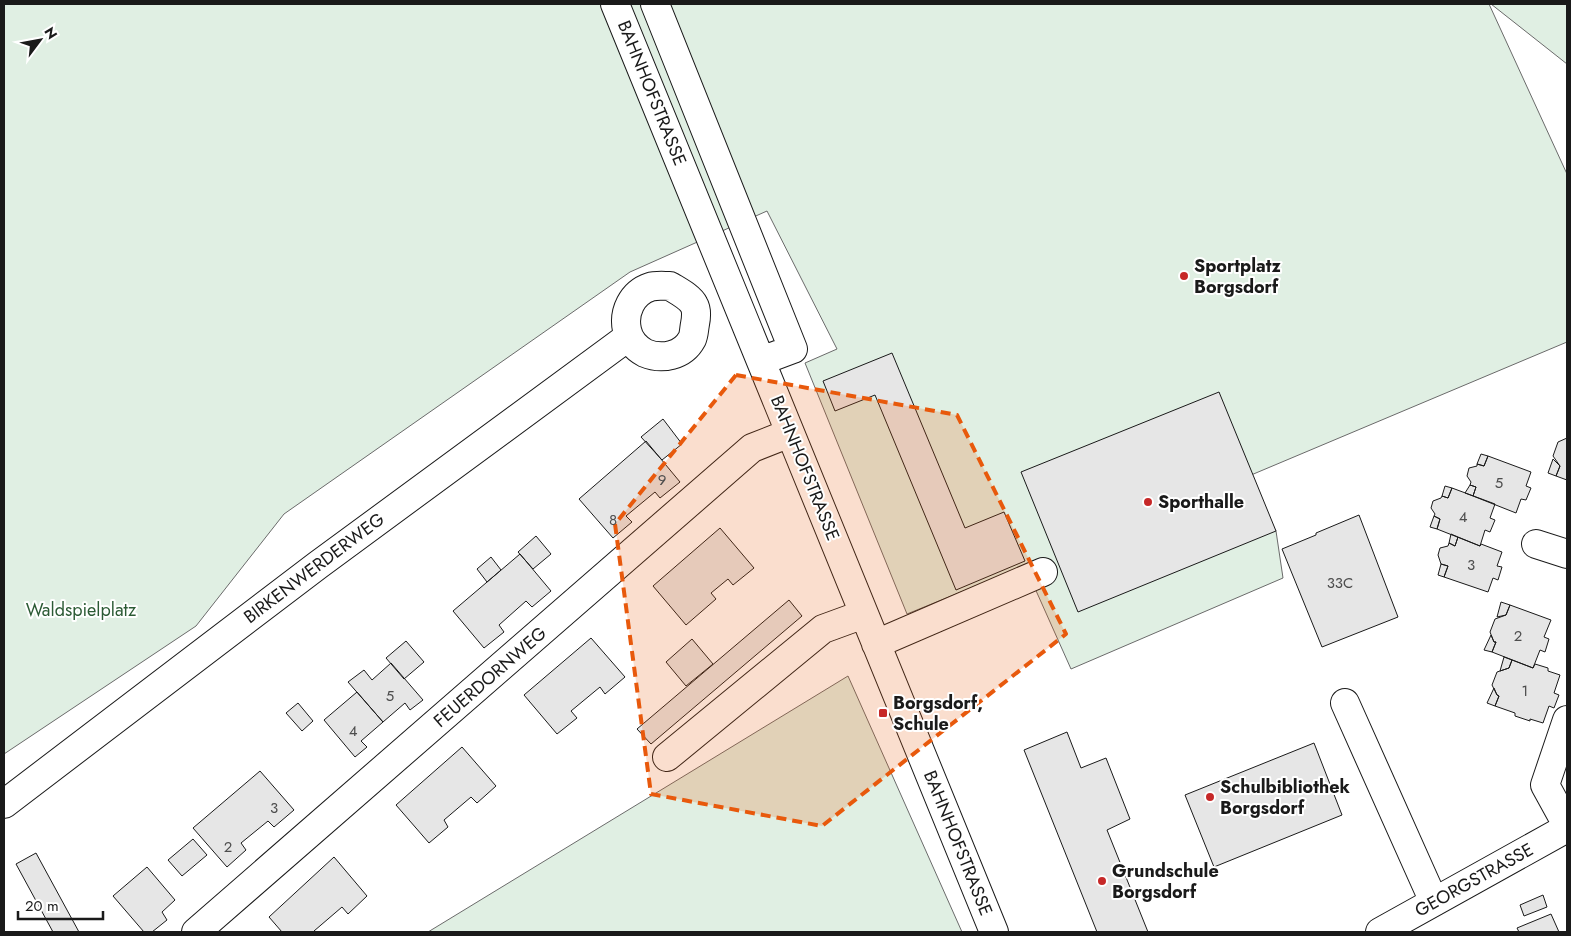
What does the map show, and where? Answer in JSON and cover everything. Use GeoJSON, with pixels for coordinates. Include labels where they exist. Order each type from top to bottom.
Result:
{"type":"FeatureCollection","features":[{"type":"Feature","properties":{"kind":"street","name":"BAHNHOFSTRASSE"},"geometry":{"type":"LineString","coordinates":[[615,4],[994,932]]}},
{"type":"Feature","properties":{"kind":"street"},"geometry":{"type":"LineString","coordinates":[[655,4],[793,349],[761,361]]}},
{"type":"Feature","properties":{"kind":"street"},"geometry":{"type":"LineString","coordinates":[[651,286],[670,286],[697,304],[692,339],[682,351],[670,356],[654,357],[639,350],[628,337],[625,322],[627,309],[637,294],[651,286]]}},
{"type":"Feature","properties":{"kind":"street"},"geometry":{"type":"LineString","coordinates":[[697,304],[733,289]]}},
{"type":"Feature","properties":{"kind":"street","name":"BIRKENWERDERWEG"},"geometry":{"type":"LineString","coordinates":[[4,804],[318,565],[628,337]]}},
{"type":"Feature","properties":{"kind":"street","name":"FEUERDORNWEG"},"geometry":{"type":"LineString","coordinates":[[196,932],[752,448],[790,433]]}},
{"type":"Feature","properties":{"kind":"street"},"geometry":{"type":"LineString","coordinates":[[1536,544],[1567,554]]}},
{"type":"Feature","properties":{"kind":"street"},"geometry":{"type":"LineString","coordinates":[[876,644],[1043,572]]}},
{"type":"Feature","properties":{"kind":"street"},"geometry":{"type":"LineString","coordinates":[[667,757],[823,630],[864,614]]}},
{"type":"Feature","properties":{"kind":"street"},"geometry":{"type":"LineString","coordinates":[[1345,703],[1434,902]]}},
{"type":"Feature","properties":{"kind":"street"},"geometry":{"type":"LineString","coordinates":[[1567,720],[1545,785],[1567,827]]}},
{"type":"Feature","properties":{"kind":"street","name":"GEORGSTRASSE"},"geometry":{"type":"LineString","coordinates":[[1380,932],[1567,827]]}},
{"type":"Feature","properties":{"kind":"highlighted area"},"geometry":{"type":"Polygon","coordinates":[[[736,375],[957,415],[1066,634],[822,826],[651,794],[615,524],[736,375]]]}},
{"type":"Feature","properties":{"kind":"green space","name":"Waldspielplatz"},"geometry":{"type":"Polygon","coordinates":[[[4,4],[1489,4],[1567,174],[1567,342],[1244,478],[1276,531],[1283,578],[1071,669],[1025,566],[907,614],[805,363],[837,349],[767,211],[630,272],[284,514],[196,626],[4,754],[4,4]]]}},
{"type":"Feature","properties":{"kind":"green space"},"geometry":{"type":"Polygon","coordinates":[[[1491,4],[1567,4],[1567,64],[1491,4]]]}},
{"type":"Feature","properties":{"kind":"green space"},"geometry":{"type":"Polygon","coordinates":[[[848,676],[962,932],[428,932],[848,676]]]}},
{"type":"Feature","properties":{"kind":"building"},"geometry":{"type":"Polygon","coordinates":[[[892,353],[965,528],[1004,512],[1025,561],[956,590],[875,395],[835,411],[823,381],[892,353]]]}},
{"type":"Feature","properties":{"kind":"building","name":"Sporthalle"},"geometry":{"type":"Polygon","coordinates":[[[1219,392],[1276,531],[1078,612],[1021,472],[1219,392]]]}},
{"type":"Feature","properties":{"kind":"building"},"geometry":{"type":"Polygon","coordinates":[[[663,419],[682,444],[662,460],[641,437],[663,419]]]}},
{"type":"Feature","properties":{"kind":"building"},"geometry":{"type":"Polygon","coordinates":[[[1567,438],[1567,480],[1556,476],[1560,466],[1553,456],[1558,442],[1567,438]]]}},
{"type":"Feature","properties":{"kind":"building"},"geometry":{"type":"Polygon","coordinates":[[[646,441],[680,482],[660,498],[655,492],[626,516],[632,522],[613,538],[579,499],[646,441]]]}},
{"type":"Feature","properties":{"kind":"building"},"geometry":{"type":"Polygon","coordinates":[[[1481,454],[1488,456],[1484,466],[1477,464],[1481,454]]]}},
{"type":"Feature","properties":{"kind":"building"},"geometry":{"type":"Polygon","coordinates":[[[1488,456],[1531,472],[1526,486],[1531,488],[1526,500],[1521,499],[1516,513],[1473,496],[1476,487],[1470,485],[1471,482],[1467,476],[1469,468],[1477,466],[1477,464],[1484,466],[1488,456]]]}},
{"type":"Feature","properties":{"kind":"building"},"geometry":{"type":"Polygon","coordinates":[[[1553,459],[1560,466],[1556,476],[1548,473],[1553,459]]]}},
{"type":"Feature","properties":{"kind":"building"},"geometry":{"type":"Polygon","coordinates":[[[1470,485],[1476,487],[1473,496],[1465,493],[1470,485]]]}},
{"type":"Feature","properties":{"kind":"building"},"geometry":{"type":"Polygon","coordinates":[[[1445,486],[1452,488],[1448,498],[1442,496],[1445,486]]]}},
{"type":"Feature","properties":{"kind":"building"},"geometry":{"type":"Polygon","coordinates":[[[1452,488],[1495,504],[1490,518],[1495,520],[1490,532],[1485,530],[1480,546],[1437,529],[1440,519],[1434,516],[1435,514],[1431,508],[1433,501],[1442,496],[1448,498],[1452,488]]]}},
{"type":"Feature","properties":{"kind":"building"},"geometry":{"type":"Polygon","coordinates":[[[1359,515],[1398,617],[1322,647],[1282,549],[1359,515]]]}},
{"type":"Feature","properties":{"kind":"building"},"geometry":{"type":"Polygon","coordinates":[[[1434,516],[1440,519],[1437,529],[1430,527],[1434,516]]]}},
{"type":"Feature","properties":{"kind":"building"},"geometry":{"type":"Polygon","coordinates":[[[720,528],[754,568],[733,585],[728,579],[711,593],[716,599],[686,625],[653,586],[720,528]]]}},
{"type":"Feature","properties":{"kind":"building"},"geometry":{"type":"Polygon","coordinates":[[[1451,534],[1458,537],[1455,546],[1449,543],[1451,534]]]}},
{"type":"Feature","properties":{"kind":"building"},"geometry":{"type":"Polygon","coordinates":[[[536,536],[551,554],[533,569],[518,552],[536,536]]]}},
{"type":"Feature","properties":{"kind":"building"},"geometry":{"type":"Polygon","coordinates":[[[1458,537],[1502,552],[1497,566],[1502,567],[1498,580],[1493,578],[1488,592],[1444,577],[1448,566],[1441,564],[1438,555],[1440,548],[1448,546],[1449,543],[1455,546],[1458,537]]]}},
{"type":"Feature","properties":{"kind":"building"},"geometry":{"type":"Polygon","coordinates":[[[520,554],[551,591],[532,607],[526,601],[499,625],[504,632],[484,648],[453,611],[520,554]]]}},
{"type":"Feature","properties":{"kind":"building"},"geometry":{"type":"Polygon","coordinates":[[[491,557],[501,570],[487,582],[477,569],[491,557]]]}},
{"type":"Feature","properties":{"kind":"building"},"geometry":{"type":"Polygon","coordinates":[[[1441,564],[1448,566],[1444,577],[1438,575],[1441,564]]]}},
{"type":"Feature","properties":{"kind":"building"},"geometry":{"type":"Polygon","coordinates":[[[789,600],[802,616],[651,744],[637,729],[789,600]]]}},
{"type":"Feature","properties":{"kind":"building"},"geometry":{"type":"Polygon","coordinates":[[[1501,602],[1510,605],[1506,615],[1497,617],[1501,602]]]}},
{"type":"Feature","properties":{"kind":"building"},"geometry":{"type":"Polygon","coordinates":[[[1510,605],[1551,620],[1544,637],[1549,639],[1545,652],[1540,650],[1533,668],[1492,652],[1496,642],[1494,642],[1490,632],[1495,619],[1506,615],[1510,605]]]}},
{"type":"Feature","properties":{"kind":"building"},"geometry":{"type":"Polygon","coordinates":[[[1491,635],[1494,642],[1496,642],[1492,652],[1484,650],[1491,635]]]}},
{"type":"Feature","properties":{"kind":"building"},"geometry":{"type":"Polygon","coordinates":[[[591,638],[625,677],[605,694],[600,687],[571,711],[577,718],[557,734],[524,695],[591,638]]]}},
{"type":"Feature","properties":{"kind":"building"},"geometry":{"type":"Polygon","coordinates":[[[692,639],[713,664],[686,686],[666,662],[692,639]]]}},
{"type":"Feature","properties":{"kind":"building"},"geometry":{"type":"Polygon","coordinates":[[[406,641],[424,662],[404,679],[386,658],[406,641]]]}},
{"type":"Feature","properties":{"kind":"building"},"geometry":{"type":"Polygon","coordinates":[[[1504,657],[1512,660],[1509,668],[1500,671],[1504,657]]]}},
{"type":"Feature","properties":{"kind":"building"},"geometry":{"type":"Polygon","coordinates":[[[1512,660],[1533,668],[1535,664],[1548,668],[1548,671],[1560,675],[1554,693],[1559,695],[1554,708],[1549,706],[1543,723],[1515,716],[1515,713],[1495,706],[1499,696],[1492,685],[1497,672],[1509,668],[1512,660]]]}},
{"type":"Feature","properties":{"kind":"building"},"geometry":{"type":"Polygon","coordinates":[[[391,663],[423,700],[410,710],[405,703],[383,722],[348,682],[364,670],[372,680],[391,663]]]}},
{"type":"Feature","properties":{"kind":"building"},"geometry":{"type":"Polygon","coordinates":[[[1494,688],[1499,696],[1495,706],[1487,703],[1494,688]]]}},
{"type":"Feature","properties":{"kind":"building"},"geometry":{"type":"Polygon","coordinates":[[[357,692],[383,722],[361,741],[367,747],[355,757],[324,720],[357,692]]]}},
{"type":"Feature","properties":{"kind":"building"},"geometry":{"type":"Polygon","coordinates":[[[298,703],[313,721],[302,731],[286,713],[298,703]]]}},
{"type":"Feature","properties":{"kind":"building","name":"Grundschule Borgsdorf"},"geometry":{"type":"Polygon","coordinates":[[[1067,732],[1081,768],[1106,758],[1130,819],[1107,830],[1148,932],[1097,932],[1024,750],[1067,732]]]}},
{"type":"Feature","properties":{"kind":"building","name":"Grundschule Borgsdorf"},"geometry":{"type":"Polygon","coordinates":[[[1314,743],[1342,815],[1214,867],[1185,795],[1314,743]]]}},
{"type":"Feature","properties":{"kind":"building"},"geometry":{"type":"Polygon","coordinates":[[[462,747],[496,786],[477,803],[471,797],[444,820],[448,827],[429,843],[396,805],[462,747]]]}},
{"type":"Feature","properties":{"kind":"building"},"geometry":{"type":"Polygon","coordinates":[[[260,771],[294,810],[274,827],[268,821],[241,843],[246,850],[227,867],[193,828],[260,771]]]}},
{"type":"Feature","properties":{"kind":"building"},"geometry":{"type":"Polygon","coordinates":[[[193,839],[207,855],[182,876],[168,860],[193,839]]]}},
{"type":"Feature","properties":{"kind":"building"},"geometry":{"type":"Polygon","coordinates":[[[36,853],[79,932],[53,932],[16,864],[36,853]]]}},
{"type":"Feature","properties":{"kind":"building"},"geometry":{"type":"Polygon","coordinates":[[[334,857],[367,896],[348,914],[342,907],[314,931],[316,932],[282,932],[269,917],[334,857]]]}},
{"type":"Feature","properties":{"kind":"building"},"geometry":{"type":"Polygon","coordinates":[[[147,867],[175,900],[162,912],[167,920],[152,932],[144,932],[113,896],[147,867]]]}},
{"type":"Feature","properties":{"kind":"building"},"geometry":{"type":"Polygon","coordinates":[[[1543,895],[1547,907],[1524,916],[1520,905],[1543,895]]]}},
{"type":"Feature","properties":{"kind":"building"},"geometry":{"type":"Polygon","coordinates":[[[1551,914],[1559,932],[1519,932],[1517,928],[1551,914]]]}},
{"type":"Feature","properties":{"kind":"place","name":"Sportplatz Borgsdorf"},"geometry":{"type":"Point","coordinates":[1184,276]}},
{"type":"Feature","properties":{"kind":"place","name":"Sporthalle"},"geometry":{"type":"Point","coordinates":[1148,502]}},
{"type":"Feature","properties":{"kind":"place","name":"Borgsdorf, Schule"},"geometry":{"type":"Point","coordinates":[883,713]}},
{"type":"Feature","properties":{"kind":"place","name":"Schulbibliothek Borgsdorf"},"geometry":{"type":"Point","coordinates":[1210,797]}},
{"type":"Feature","properties":{"kind":"place","name":"Grundschule Borgsdorf"},"geometry":{"type":"Point","coordinates":[1102,881]}}]}
